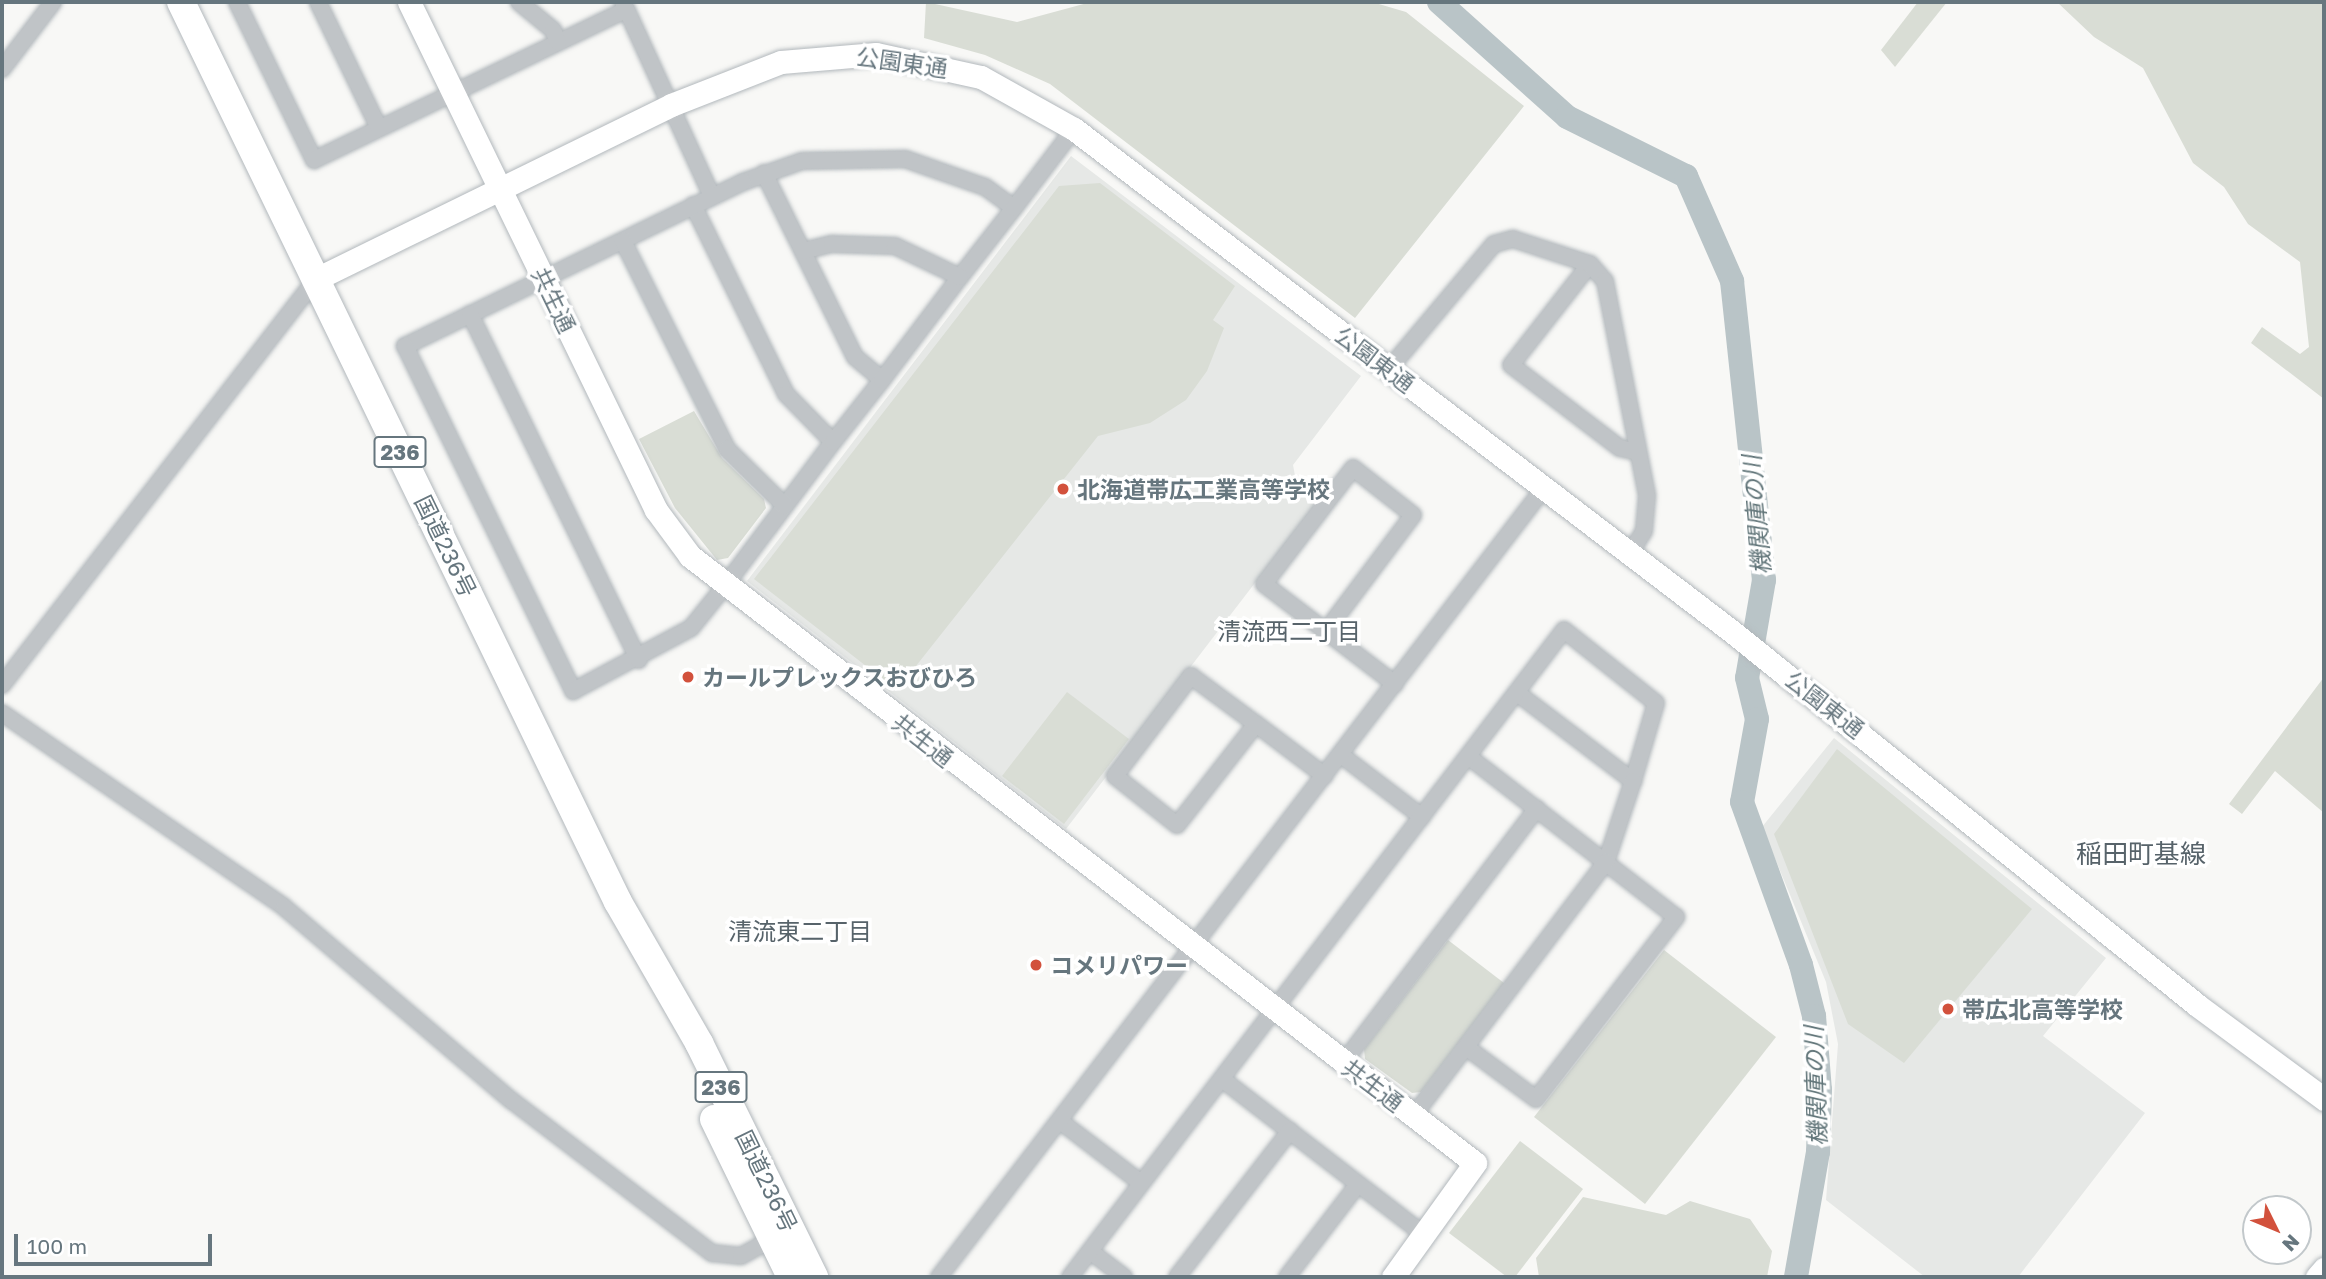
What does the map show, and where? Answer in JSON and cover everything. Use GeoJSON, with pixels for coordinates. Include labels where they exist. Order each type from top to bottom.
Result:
{"type":"FeatureCollection","features":[{"type":"Feature","properties":{"kind":"highway","name":"国道236号"},"geometry":{"type":"LineString","coordinates":[[181,2],[618,902],[681,1009],[781,1234],[791,1277]]}},
{"type":"Feature","properties":{"kind":"highway","name":"国道236号"},"geometry":{"type":"LineString","coordinates":[[781,1234],[814,1277]]}},
{"type":"Feature","properties":{"kind":"street"},"geometry":{"type":"LineString","coordinates":[[2,69],[53,2]]}},
{"type":"Feature","properties":{"kind":"street"},"geometry":{"type":"LineString","coordinates":[[237,2],[314,160],[558,42],[624,6],[712,196]]}},
{"type":"Feature","properties":{"kind":"street"},"geometry":{"type":"LineString","coordinates":[[318,2],[379,128]]}},
{"type":"Feature","properties":{"kind":"street","name":"共生通"},"geometry":{"type":"LineString","coordinates":[[410,2],[656,510],[724,587],[1475,1163],[1394,1277]]}},
{"type":"Feature","properties":{"kind":"street"},"geometry":{"type":"LineString","coordinates":[[519,2],[553,30],[558,42]]}},
{"type":"Feature","properties":{"kind":"street","name":"公園東通"},"geometry":{"type":"LineString","coordinates":[[316,279],[500,185],[671,105],[781,62],[876,54],[981,77],[1074,129],[1730,630],[2197,1005],[2324,1098]]}},
{"type":"Feature","properties":{"kind":"street"},"geometry":{"type":"LineString","coordinates":[[1014,208],[985,187],[905,159],[843,156],[764,173],[405,346],[573,691],[639,660],[691,628],[724,587],[960,277],[1014,208],[1074,129]]}},
{"type":"Feature","properties":{"kind":"street"},"geometry":{"type":"LineString","coordinates":[[764,173],[855,357],[882,380]]}},
{"type":"Feature","properties":{"kind":"street"},"geometry":{"type":"LineString","coordinates":[[693,205],[786,394],[834,442]]}},
{"type":"Feature","properties":{"kind":"street"},"geometry":{"type":"LineString","coordinates":[[1389,369],[1494,244],[1513,239],[1590,264],[1605,281],[1649,515],[1630,553]]}},
{"type":"Feature","properties":{"kind":"street"},"geometry":{"type":"LineString","coordinates":[[623,241],[727,449],[786,506]]}},
{"type":"Feature","properties":{"kind":"street"},"geometry":{"type":"LineString","coordinates":[[803,251],[831,244],[895,246],[960,277]]}},
{"type":"Feature","properties":{"kind":"street"},"geometry":{"type":"LineString","coordinates":[[1590,264],[1511,365],[1620,448],[1637,452]]}},
{"type":"Feature","properties":{"kind":"street"},"geometry":{"type":"LineString","coordinates":[[2,685],[316,279]]}},
{"type":"Feature","properties":{"kind":"street"},"geometry":{"type":"LineString","coordinates":[[470,314],[639,660]]}},
{"type":"Feature","properties":{"kind":"street"},"geometry":{"type":"LineString","coordinates":[[1326,631],[1413,515],[1353,467],[1264,584],[1395,684]]}},
{"type":"Feature","properties":{"kind":"street"},"geometry":{"type":"LineString","coordinates":[[939,1277],[1544,488]]}},
{"type":"Feature","properties":{"kind":"street"},"geometry":{"type":"LineString","coordinates":[[1070,1277],[1564,629],[1656,703],[1633,781],[1606,862],[1413,1116]]}},
{"type":"Feature","properties":{"kind":"street"},"geometry":{"type":"LineString","coordinates":[[1256,724],[1177,825],[1115,776],[1191,676],[1256,724],[1325,776]]}},
{"type":"Feature","properties":{"kind":"street"},"geometry":{"type":"LineString","coordinates":[[1517,693],[1633,781]]}},
{"type":"Feature","properties":{"kind":"street"},"geometry":{"type":"LineString","coordinates":[[2,713],[284,907],[512,1100],[712,1253],[741,1256],[781,1234]]}},
{"type":"Feature","properties":{"kind":"street"},"geometry":{"type":"LineString","coordinates":[[1341,755],[1422,817]]}},
{"type":"Feature","properties":{"kind":"street"},"geometry":{"type":"LineString","coordinates":[[1466,1047],[1536,1099],[1676,916],[1469,757]]}},
{"type":"Feature","properties":{"kind":"street"},"geometry":{"type":"LineString","coordinates":[[1343,1063],[1537,808]]}},
{"type":"Feature","properties":{"kind":"street"},"geometry":{"type":"LineString","coordinates":[[1222,1079],[1423,1234]]}},
{"type":"Feature","properties":{"kind":"street"},"geometry":{"type":"LineString","coordinates":[[1060,1121],[1141,1183]]}},
{"type":"Feature","properties":{"kind":"street"},"geometry":{"type":"LineString","coordinates":[[1177,1277],[1290,1131]]}},
{"type":"Feature","properties":{"kind":"street"},"geometry":{"type":"LineString","coordinates":[[1287,1277],[1358,1184]]}},
{"type":"Feature","properties":{"kind":"street"},"geometry":{"type":"LineString","coordinates":[[1090,1251],[1124,1277]]}},
{"type":"Feature","properties":{"kind":"street"},"geometry":{"type":"LineString","coordinates":[[2318,1277],[2324,1269]]}},
{"type":"Feature","properties":{"kind":"shaded area"},"geometry":{"type":"Polygon","coordinates":[[[926,2],[1017,22],[1091,2],[1372,2],[1406,12],[1524,106],[1355,318],[1050,84],[985,55],[924,38],[926,2]]]}},
{"type":"Feature","properties":{"kind":"shaded area"},"geometry":{"type":"Polygon","coordinates":[[[1918,2],[1947,2],[1895,67],[1881,50],[1918,2]]]}},
{"type":"Feature","properties":{"kind":"shaded area"},"geometry":{"type":"Polygon","coordinates":[[[2057,2],[2324,2],[2324,399],[2251,343],[2262,327],[2300,354],[2309,347],[2300,262],[2248,224],[2224,187],[2193,163],[2143,68],[2094,37],[2057,2]]]}},
{"type":"Feature","properties":{"kind":"shaded area","name":"北海道帯広工業高等学校"},"geometry":{"type":"Polygon","coordinates":[[[1071,156],[1361,376],[1293,465],[1296,481],[1321,497],[1066,829],[747,581],[1071,156]]]}},
{"type":"Feature","properties":{"kind":"shaded area"},"geometry":{"type":"Polygon","coordinates":[[[1100,183],[1235,286],[1213,320],[1224,328],[1207,371],[1186,400],[1150,423],[1098,436],[897,690],[754,579],[1059,186],[1100,183]]]}},
{"type":"Feature","properties":{"kind":"shaded area"},"geometry":{"type":"Polygon","coordinates":[[[694,411],[722,458],[764,499],[766,508],[728,558],[717,560],[675,508],[639,439],[694,411]]]}},
{"type":"Feature","properties":{"kind":"shaded area"},"geometry":{"type":"Polygon","coordinates":[[[2324,677],[2324,813],[2275,771],[2242,814],[2229,804],[2324,677]]]}},
{"type":"Feature","properties":{"kind":"shaded area"},"geometry":{"type":"Polygon","coordinates":[[[1067,692],[1129,739],[1064,824],[1002,776],[1067,692]]]}},
{"type":"Feature","properties":{"kind":"shaded area","name":"帯広北高等学校"},"geometry":{"type":"Polygon","coordinates":[[[1834,738],[2106,958],[2043,1036],[2145,1113],[2018,1277],[1925,1277],[1826,1200],[1838,1044],[1826,982],[1762,827],[1834,738]]]}},
{"type":"Feature","properties":{"kind":"shaded area"},"geometry":{"type":"Polygon","coordinates":[[[1837,749],[2032,909],[1904,1063],[1848,1024],[1774,834],[1837,749]]]}},
{"type":"Feature","properties":{"kind":"shaded area"},"geometry":{"type":"Polygon","coordinates":[[[1448,940],[1504,983],[1421,1092],[1412,1093],[1365,1059],[1364,1049],[1448,940]]]}},
{"type":"Feature","properties":{"kind":"shaded area"},"geometry":{"type":"Polygon","coordinates":[[[1664,950],[1776,1037],[1645,1204],[1534,1117],[1664,950]]]}},
{"type":"Feature","properties":{"kind":"shaded area"},"geometry":{"type":"Polygon","coordinates":[[[1520,1141],[1583,1189],[1515,1277],[1507,1277],[1449,1233],[1520,1141]]]}},
{"type":"Feature","properties":{"kind":"shaded area"},"geometry":{"type":"Polygon","coordinates":[[[1583,1197],[1666,1215],[1690,1201],[1750,1219],[1772,1251],[1767,1277],[1539,1277],[1536,1258],[1583,1197]]]}},
{"type":"Feature","properties":{"kind":"waterway","name":"機関庫の川"},"geometry":{"type":"LineString","coordinates":[[1439,2],[1567,117],[1686,176],[1732,281],[1764,580],[1747,678],[1757,719],[1742,802],[1801,965],[1814,1016],[1820,1090],[1818,1152],[1796,1277]]}},
{"type":"Feature","properties":{"kind":"place","name":"北海道帯広工業高等学校"},"geometry":{"type":"Point","coordinates":[1063,489]}},
{"type":"Feature","properties":{"kind":"place","name":"カールプレックスおびひろ"},"geometry":{"type":"Point","coordinates":[688,677]}},
{"type":"Feature","properties":{"kind":"place","name":"コメリパワー"},"geometry":{"type":"Point","coordinates":[1036,965]}},
{"type":"Feature","properties":{"kind":"place","name":"帯広北高等学校"},"geometry":{"type":"Point","coordinates":[1948,1009]}},
{"type":"Feature","properties":{"kind":"district","name":"清流西二丁目"},"geometry":{"type":"Point","coordinates":[1289,631]}},
{"type":"Feature","properties":{"kind":"district","name":"稲田町基線"},"geometry":{"type":"Point","coordinates":[2141,854]}},
{"type":"Feature","properties":{"kind":"district","name":"清流東二丁目"},"geometry":{"type":"Point","coordinates":[800,931]}}]}
